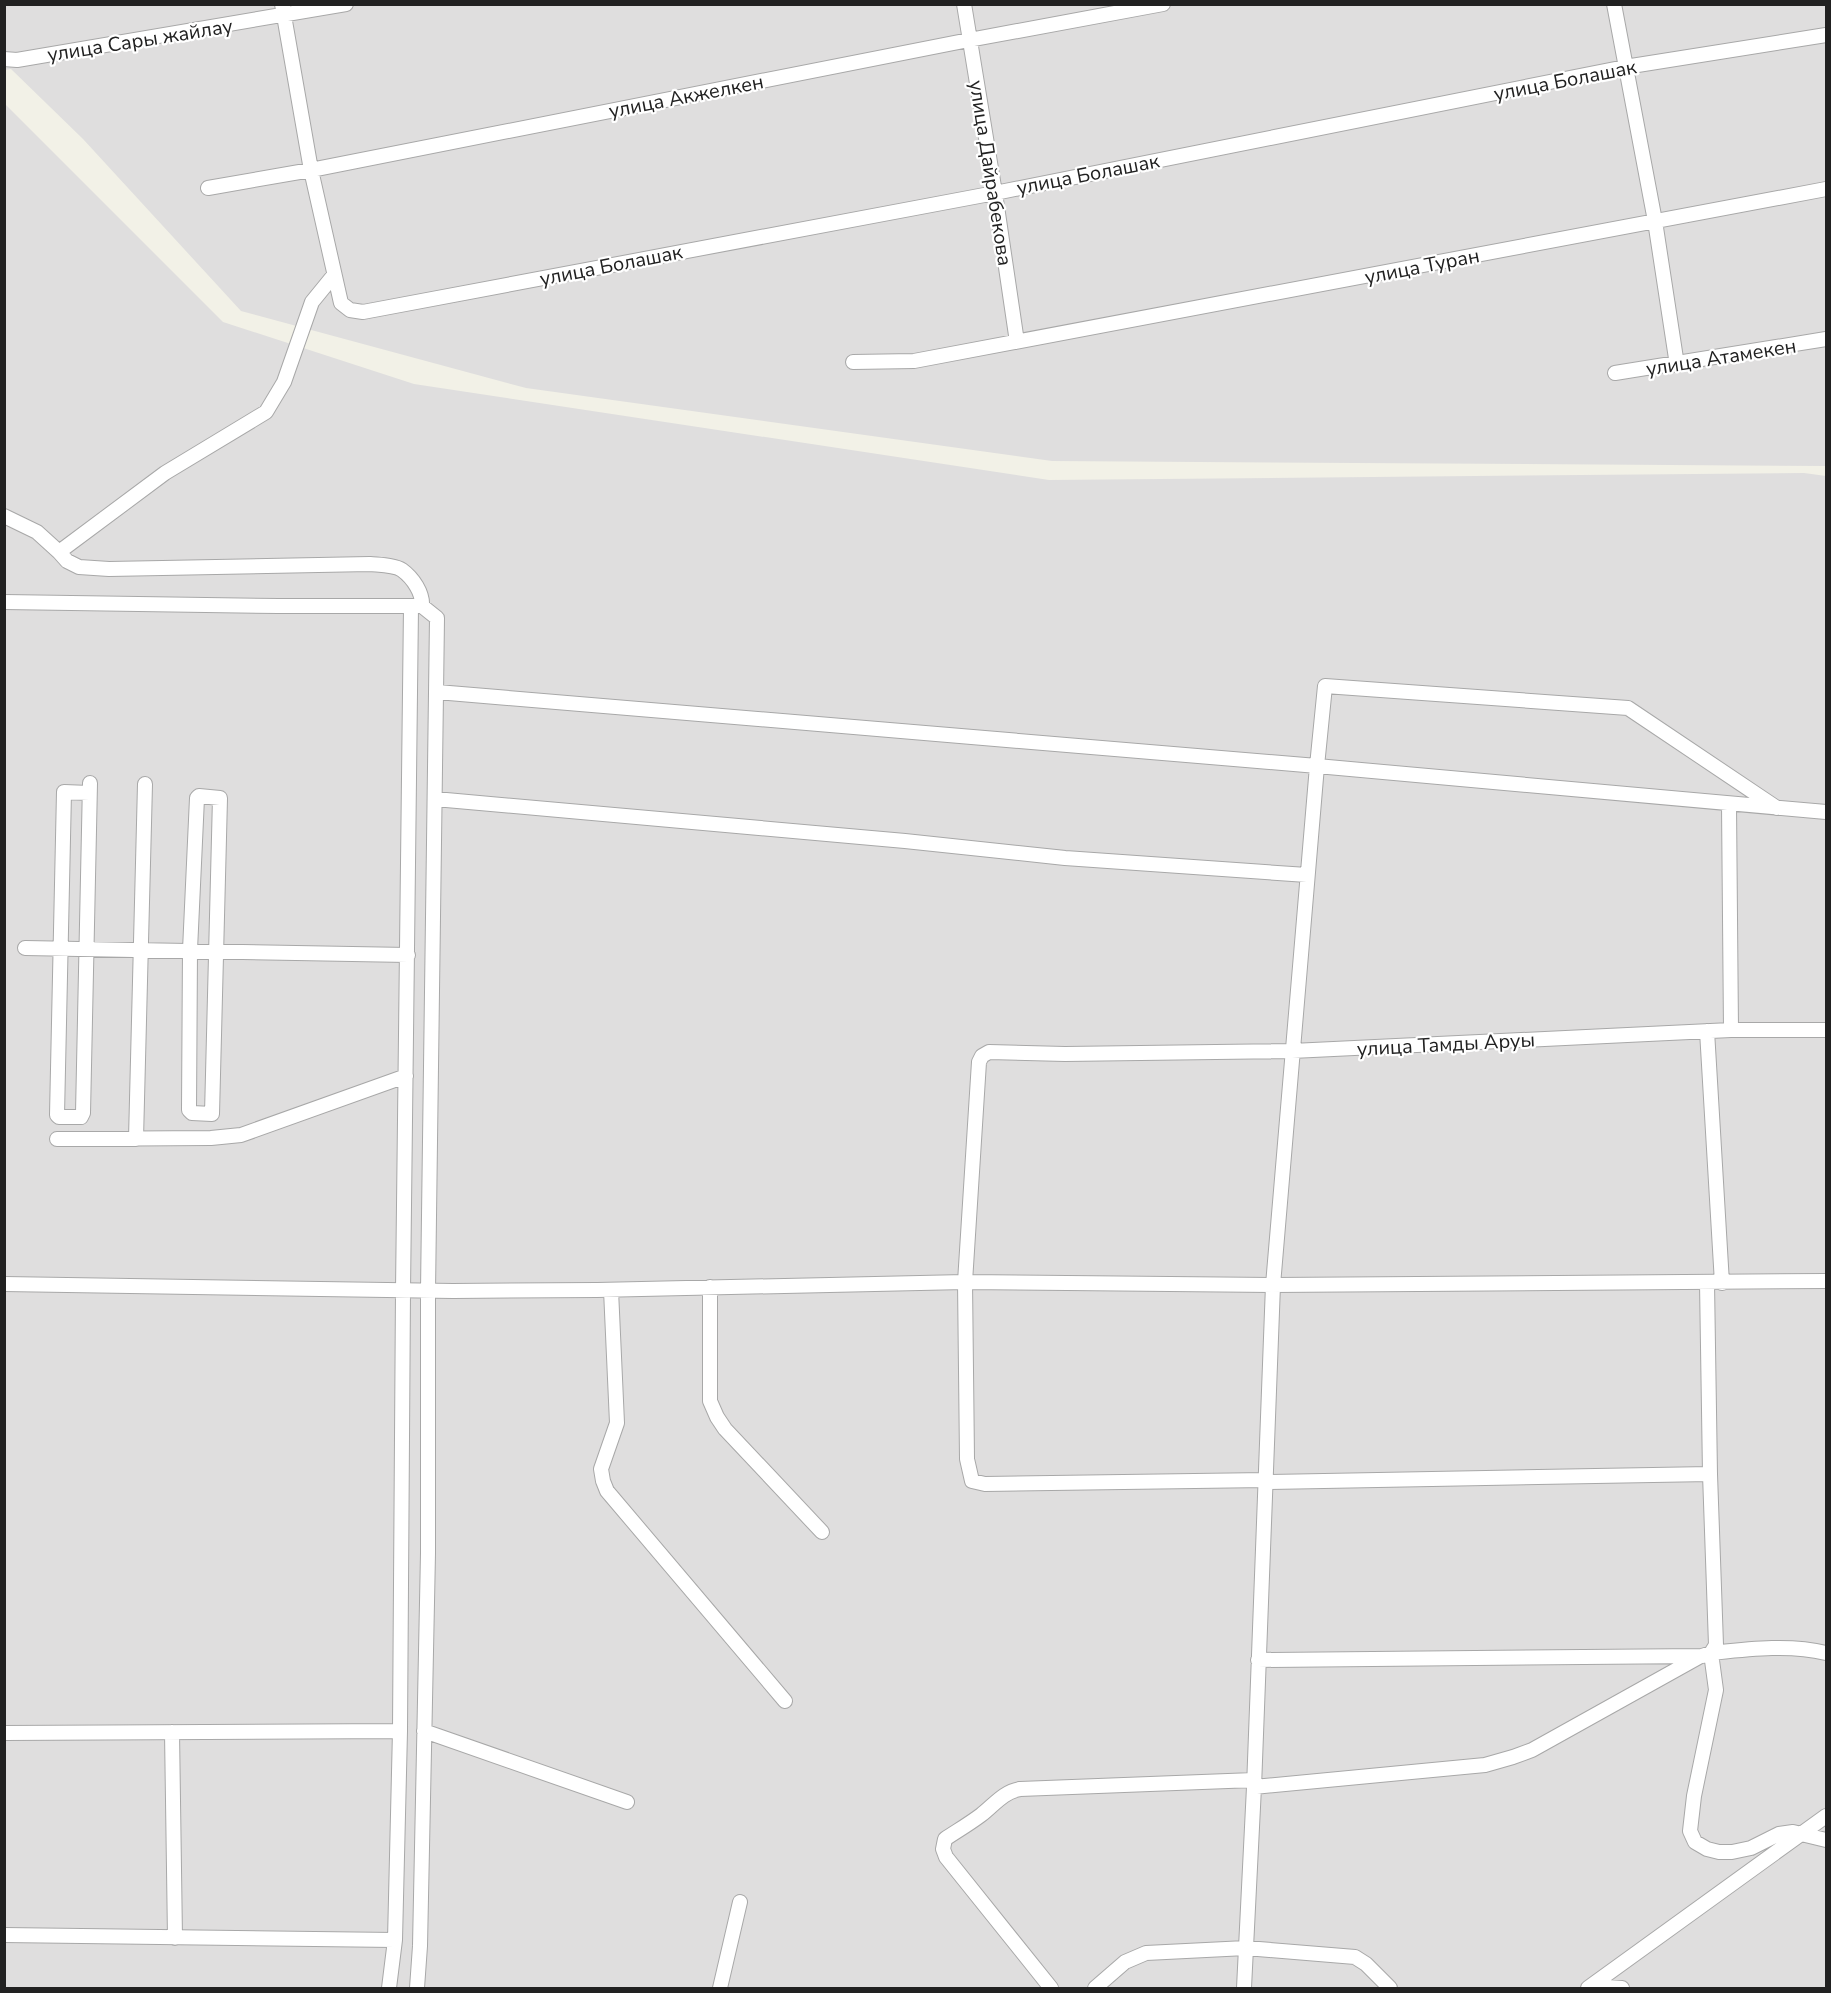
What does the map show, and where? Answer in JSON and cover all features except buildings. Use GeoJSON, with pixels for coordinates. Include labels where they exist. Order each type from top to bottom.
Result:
{"type":"FeatureCollection","features":[{"type":"Feature","properties":{"kind":"street","name":"улица Сары жайлау"},"geometry":{"type":"LineString","coordinates":[[4,59],[17,60],[283,10],[346,4]]}},
{"type":"Feature","properties":{"kind":"street","name":"улица Дайрабекова"},"geometry":{"type":"LineString","coordinates":[[964,4],[1017,342]]}},
{"type":"Feature","properties":{"kind":"street","name":"улица Акжелкен"},"geometry":{"type":"LineString","coordinates":[[208,188],[311,170],[1163,4]]}},
{"type":"Feature","properties":{"kind":"street"},"geometry":{"type":"LineString","coordinates":[[1614,4],[1655,221],[1677,365]]}},
{"type":"Feature","properties":{"kind":"street"},"geometry":{"type":"LineString","coordinates":[[59,552],[165,473],[266,412],[284,382],[312,302],[334,275],[311,170],[283,10]]}},
{"type":"Feature","properties":{"kind":"street","name":"улица Болашак"},"geometry":{"type":"LineString","coordinates":[[334,275],[340,303],[350,310],[363,312],[995,193],[1625,67],[1827,34]]}},
{"type":"Feature","properties":{"kind":"street","name":"улица Туран"},"geometry":{"type":"LineString","coordinates":[[853,362],[914,361],[1827,189]]}},
{"type":"Feature","properties":{"kind":"street","name":"улица Атамекен"},"geometry":{"type":"LineString","coordinates":[[1615,373],[1677,365],[1827,339]]}},
{"type":"Feature","properties":{"kind":"street"},"geometry":{"type":"LineString","coordinates":[[4,516],[37,532],[67,561],[79,567],[110,569],[370,564],[401,569],[415,584],[423,598],[417,607],[408,955],[400,1731],[395,1940],[389,1989]]}},
{"type":"Feature","properties":{"kind":"street"},"geometry":{"type":"LineString","coordinates":[[4,602],[417,607],[437,618],[428,1291],[428,1553],[420,1946],[417,1989]]}},
{"type":"Feature","properties":{"kind":"street"},"geometry":{"type":"LineString","coordinates":[[1244,1989],[1273,1285],[1324,686],[1628,708],[1777,808]]}},
{"type":"Feature","properties":{"kind":"street"},"geometry":{"type":"LineString","coordinates":[[437,692],[1317,766],[1827,812]]}},
{"type":"Feature","properties":{"kind":"street"},"geometry":{"type":"LineString","coordinates":[[136,1139],[145,784]]}},
{"type":"Feature","properties":{"kind":"street"},"geometry":{"type":"LineString","coordinates":[[89,788],[83,1113],[81,1117],[59,1117],[57,1115],[61,949],[64,792],[89,788]]}},
{"type":"Feature","properties":{"kind":"street"},"geometry":{"type":"LineString","coordinates":[[199,796],[218,796],[220,798],[212,1114],[192,1113],[189,1110],[190,950],[197,798],[199,796]]}},
{"type":"Feature","properties":{"kind":"street"},"geometry":{"type":"LineString","coordinates":[[435,799],[905,841],[1065,858],[1307,874]]}},
{"type":"Feature","properties":{"kind":"street"},"geometry":{"type":"LineString","coordinates":[[1730,805],[1731,1030]]}},
{"type":"Feature","properties":{"kind":"street"},"geometry":{"type":"LineString","coordinates":[[25,948],[408,955]]}},
{"type":"Feature","properties":{"kind":"street","name":"улица Тамды Аруы"},"geometry":{"type":"LineString","coordinates":[[1266,1481],[985,1484],[972,1481],[967,1459],[965,1282],[979,1062],[982,1056],[989,1052],[1065,1054],[1293,1051],[1731,1030],[1827,1030]]}},
{"type":"Feature","properties":{"kind":"street"},"geometry":{"type":"LineString","coordinates":[[1707,1031],[1722,1283]]}},
{"type":"Feature","properties":{"kind":"street"},"geometry":{"type":"LineString","coordinates":[[57,1138],[211,1138],[241,1135],[406,1076]]}},
{"type":"Feature","properties":{"kind":"street"},"geometry":{"type":"LineString","coordinates":[[429,1268],[435,1280],[442,1287],[453,1291]]}},
{"type":"Feature","properties":{"kind":"street"},"geometry":{"type":"LineString","coordinates":[[4,1284],[453,1291],[965,1282],[1273,1285],[1827,1281]]}},
{"type":"Feature","properties":{"kind":"street"},"geometry":{"type":"LineString","coordinates":[[1051,1989],[946,1857],[943,1849],[945,1839],[981,1815],[1003,1795],[1020,1789],[1254,1784],[1485,1765],[1532,1750],[1706,1655],[1716,1645],[1707,1283]]}},
{"type":"Feature","properties":{"kind":"street"},"geometry":{"type":"LineString","coordinates":[[710,1287],[710,1401],[717,1418],[822,1532]]}},
{"type":"Feature","properties":{"kind":"street"},"geometry":{"type":"LineString","coordinates":[[611,1290],[617,1423],[601,1469],[603,1481],[608,1491],[785,1701]]}},
{"type":"Feature","properties":{"kind":"street"},"geometry":{"type":"LineString","coordinates":[[428,1315],[439,1299],[453,1291]]}},
{"type":"Feature","properties":{"kind":"street"},"geometry":{"type":"LineString","coordinates":[[1266,1481],[1710,1474]]}},
{"type":"Feature","properties":{"kind":"street"},"geometry":{"type":"LineString","coordinates":[[1258,1660],[1706,1655],[1792,1647],[1809,1648],[1827,1653]]}},
{"type":"Feature","properties":{"kind":"street"},"geometry":{"type":"LineString","coordinates":[[1706,1655],[1716,1690],[1694,1796],[1690,1831],[1695,1842],[1707,1849],[1732,1852],[1751,1848],[1779,1834],[1794,1832],[1827,1840]]}},
{"type":"Feature","properties":{"kind":"street"},"geometry":{"type":"LineString","coordinates":[[4,1732],[400,1731]]}},
{"type":"Feature","properties":{"kind":"street"},"geometry":{"type":"LineString","coordinates":[[424,1731],[627,1802]]}},
{"type":"Feature","properties":{"kind":"street"},"geometry":{"type":"LineString","coordinates":[[172,1732],[174,1938]]}},
{"type":"Feature","properties":{"kind":"street"},"geometry":{"type":"LineString","coordinates":[[1590,1987],[1827,1816]]}},
{"type":"Feature","properties":{"kind":"street"},"geometry":{"type":"LineString","coordinates":[[720,1989],[740,1902]]}},
{"type":"Feature","properties":{"kind":"street"},"geometry":{"type":"LineString","coordinates":[[4,1935],[395,1940]]}},
{"type":"Feature","properties":{"kind":"street"},"geometry":{"type":"LineString","coordinates":[[1095,1989],[1125,1962],[1146,1953],[1246,1948],[1355,1957],[1366,1964],[1390,1989]]}},
{"type":"Feature","properties":{"kind":"street"},"geometry":{"type":"LineString","coordinates":[[1590,1987],[1623,1989]]}},
{"type":"Feature","properties":{"kind":"shaded area"},"geometry":{"type":"Polygon","coordinates":[[[5,4],[1826,5],[1826,466],[1052,461],[526,388],[241,311],[83,139],[11,69],[5,70],[5,4]]]}},
{"type":"Feature","properties":{"kind":"shaded area"},"geometry":{"type":"Polygon","coordinates":[[[5,104],[223,322],[414,384],[1049,480],[1804,473],[1826,476],[1826,1988],[5,1988],[5,104]]]}}]}
